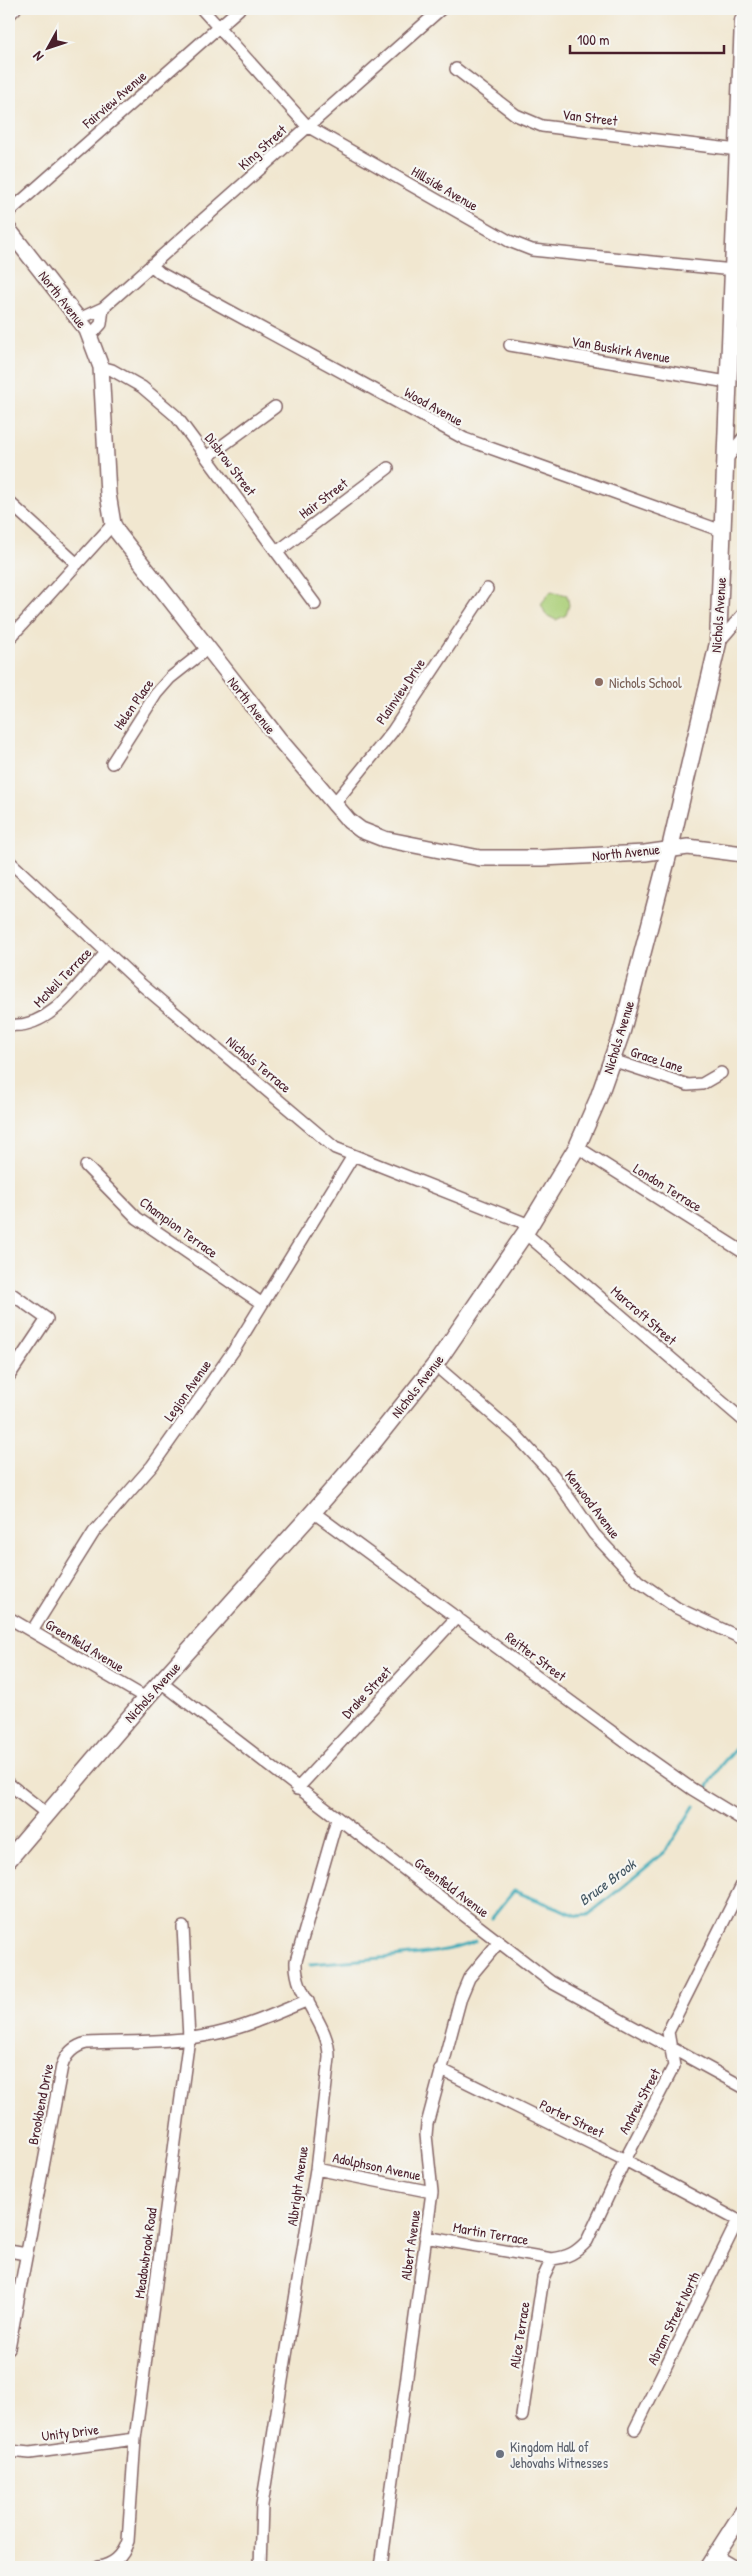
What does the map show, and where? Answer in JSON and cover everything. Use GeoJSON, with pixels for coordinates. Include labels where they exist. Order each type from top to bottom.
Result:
{"type":"FeatureCollection","features":[{"type":"Feature","properties":{"kind":"main road","name":"Nichols Avenue"},"geometry":{"type":"LineString","coordinates":[[9,1859],[46,1813],[146,1698],[314,1512],[372,1444],[435,1365],[528,1229],[577,1147],[598,1099],[622,1032],[670,848],[718,643],[743,21]]}},
{"type":"Feature","properties":{"kind":"main road"},"geometry":{"type":"LineString","coordinates":[[711,2562],[743,2512]]}},
{"type":"Feature","properties":{"kind":"street"},"geometry":{"type":"LineString","coordinates":[[9,15],[15,9]]}},
{"type":"Feature","properties":{"kind":"street","name":"Hillside Avenue"},"geometry":{"type":"LineString","coordinates":[[202,9],[307,126],[509,241],[532,250],[733,270]]}},
{"type":"Feature","properties":{"kind":"street","name":"Fairview Avenue"},"geometry":{"type":"LineString","coordinates":[[9,212],[239,9]]}},
{"type":"Feature","properties":{"kind":"street","name":"King Street"},"geometry":{"type":"LineString","coordinates":[[79,319],[102,308],[441,9]]}},
{"type":"Feature","properties":{"kind":"street","name":"Van Street"},"geometry":{"type":"LineString","coordinates":[[456,69],[516,115],[542,126],[738,150]]}},
{"type":"Feature","properties":{"kind":"street","name":"North Avenue"},"geometry":{"type":"LineString","coordinates":[[9,230],[79,319],[90,336],[101,367],[108,494],[113,524],[121,538],[334,806],[349,821],[372,835],[480,858],[542,858],[645,854],[688,846],[743,854]]}},
{"type":"Feature","properties":{"kind":"street","name":"Wood Avenue"},"geometry":{"type":"LineString","coordinates":[[151,265],[177,282],[464,439],[722,531]]}},
{"type":"Feature","properties":{"kind":"street"},"geometry":{"type":"LineString","coordinates":[[90,336],[101,324],[102,308]]}},
{"type":"Feature","properties":{"kind":"street","name":"Van Buskirk Avenue"},"geometry":{"type":"LineString","coordinates":[[510,345],[727,382]]}},
{"type":"Feature","properties":{"kind":"street","name":"Disbrow Street"},"geometry":{"type":"LineString","coordinates":[[101,367],[112,370],[142,387],[165,405],[207,457],[315,604]]}},
{"type":"Feature","properties":{"kind":"street"},"geometry":{"type":"LineString","coordinates":[[207,457],[275,407]]}},
{"type":"Feature","properties":{"kind":"street"},"geometry":{"type":"LineString","coordinates":[[725,461],[743,438]]}},
{"type":"Feature","properties":{"kind":"street","name":"Hair Street"},"geometry":{"type":"LineString","coordinates":[[277,552],[388,468]]}},
{"type":"Feature","properties":{"kind":"street"},"geometry":{"type":"LineString","coordinates":[[9,502],[77,564]]}},
{"type":"Feature","properties":{"kind":"street"},"geometry":{"type":"LineString","coordinates":[[9,639],[113,524]]}},
{"type":"Feature","properties":{"kind":"street","name":"Plainview Drive"},"geometry":{"type":"LineString","coordinates":[[334,806],[392,732],[487,590]]}},
{"type":"Feature","properties":{"kind":"street"},"geometry":{"type":"LineString","coordinates":[[718,643],[743,614]]}},
{"type":"Feature","properties":{"kind":"street","name":"Helen Place"},"geometry":{"type":"LineString","coordinates":[[112,763],[156,694],[170,678],[208,648]]}},
{"type":"Feature","properties":{"kind":"street","name":"Nichols Terrace"},"geometry":{"type":"LineString","coordinates":[[9,861],[106,953],[325,1141],[353,1156],[528,1229]]}},
{"type":"Feature","properties":{"kind":"street","name":"McNeil Terrace"},"geometry":{"type":"LineString","coordinates":[[9,1025],[26,1026],[46,1018],[106,953]]}},
{"type":"Feature","properties":{"kind":"street","name":"Grace Lane"},"geometry":{"type":"LineString","coordinates":[[612,1060],[688,1085],[702,1084],[721,1073]]}},
{"type":"Feature","properties":{"kind":"street","name":"London Terrace"},"geometry":{"type":"LineString","coordinates":[[577,1147],[743,1252]]}},
{"type":"Feature","properties":{"kind":"street","name":"Legion Avenue"},"geometry":{"type":"LineString","coordinates":[[32,1631],[94,1532],[152,1466],[234,1350],[261,1303],[353,1156]]}},
{"type":"Feature","properties":{"kind":"street","name":"Champion Terrace"},"geometry":{"type":"LineString","coordinates":[[86,1166],[137,1218],[261,1303]]}},
{"type":"Feature","properties":{"kind":"street","name":"Marcroft Street"},"geometry":{"type":"LineString","coordinates":[[528,1229],[743,1420]]}},
{"type":"Feature","properties":{"kind":"street"},"geometry":{"type":"LineString","coordinates":[[9,1292],[47,1319],[9,1376]]}},
{"type":"Feature","properties":{"kind":"street","name":"Kenwood Avenue"},"geometry":{"type":"LineString","coordinates":[[435,1365],[516,1435],[553,1475],[594,1534],[638,1581],[677,1608],[743,1639]]}},
{"type":"Feature","properties":{"kind":"street","name":"Reitter Street"},"geometry":{"type":"LineString","coordinates":[[314,1512],[692,1790],[743,1820]]}},
{"type":"Feature","properties":{"kind":"street","name":"Drake Street"},"geometry":{"type":"LineString","coordinates":[[297,1788],[457,1617]]}},
{"type":"Feature","properties":{"kind":"street","name":"Greenfield Avenue"},"geometry":{"type":"LineString","coordinates":[[9,1618],[146,1698]]}},
{"type":"Feature","properties":{"kind":"street","name":"Greenfield Avenue"},"geometry":{"type":"LineString","coordinates":[[162,1682],[551,1982],[743,2086]]}},
{"type":"Feature","properties":{"kind":"street"},"geometry":{"type":"LineString","coordinates":[[9,1784],[46,1813]]}},
{"type":"Feature","properties":{"kind":"street","name":"Albright Avenue"},"geometry":{"type":"LineString","coordinates":[[260,2567],[262,2505],[316,2168],[329,2049],[297,1977],[298,1952],[337,1818]]}},
{"type":"Feature","properties":{"kind":"street","name":"Andrew Street"},"geometry":{"type":"LineString","coordinates":[[552,2259],[567,2257],[578,2251],[587,2241],[625,2160],[674,2066],[668,2032],[743,1883]]}},
{"type":"Feature","properties":{"kind":"street","name":"Meadowbrook Road"},"geometry":{"type":"LineString","coordinates":[[98,2567],[110,2565],[117,2560],[122,2555],[128,2541],[135,2440],[189,2038],[183,1927]]}},
{"type":"Feature","properties":{"kind":"street","name":"Albert Avenue"},"geometry":{"type":"LineString","coordinates":[[381,2567],[432,2192],[426,2135],[440,2070],[469,1978],[500,1942]]}},
{"type":"Feature","properties":{"kind":"street","name":"Brookbend Drive"},"geometry":{"type":"LineString","coordinates":[[9,2348],[62,2066],[67,2054],[76,2047],[87,2043],[189,2038],[247,2025],[308,2000]]}},
{"type":"Feature","properties":{"kind":"street","name":"Porter Street"},"geometry":{"type":"LineString","coordinates":[[440,2070],[625,2160],[740,2221]]}},
{"type":"Feature","properties":{"kind":"street","name":"Adolphson Avenue"},"geometry":{"type":"LineString","coordinates":[[316,2168],[432,2192]]}},
{"type":"Feature","properties":{"kind":"street","name":"Abram Street North"},"geometry":{"type":"LineString","coordinates":[[636,2429],[740,2221]]}},
{"type":"Feature","properties":{"kind":"street","name":"Martin Terrace"},"geometry":{"type":"LineString","coordinates":[[425,2237],[552,2259]]}},
{"type":"Feature","properties":{"kind":"street"},"geometry":{"type":"LineString","coordinates":[[9,2252],[26,2254]]}},
{"type":"Feature","properties":{"kind":"street","name":"Alice Terrace"},"geometry":{"type":"LineString","coordinates":[[522,2416],[543,2278],[552,2259]]}},
{"type":"Feature","properties":{"kind":"street","name":"Unity Drive"},"geometry":{"type":"LineString","coordinates":[[9,2451],[30,2453],[135,2440]]}},
{"type":"Feature","properties":{"kind":"street"},"geometry":{"type":"LineString","coordinates":[[711,2562],[731,2567]]}},
{"type":"Feature","properties":{"kind":"green space"},"geometry":{"type":"Polygon","coordinates":[[[551,591],[567,595],[569,605],[566,615],[556,620],[546,615],[541,604],[551,591]]]}},
{"type":"Feature","properties":{"kind":"waterway","name":"Bruce Brook"},"geometry":{"type":"LineString","coordinates":[[707,1788],[721,1765],[743,1740]]}},
{"type":"Feature","properties":{"kind":"waterway","name":"Bruce Brook"},"geometry":{"type":"LineString","coordinates":[[492,1918],[514,1891],[578,1916],[588,1915],[666,1851],[694,1806]]}},
{"type":"Feature","properties":{"kind":"waterway","name":"Bruce Brook"},"geometry":{"type":"LineString","coordinates":[[310,1964],[422,1954],[463,1946],[475,1941]]}},
{"type":"Feature","properties":{"kind":"place","name":"Nichols School"},"geometry":{"type":"Point","coordinates":[599,682]}},
{"type":"Feature","properties":{"kind":"place","name":"Kingdom Hall of Jehovahs Witnesses"},"geometry":{"type":"Point","coordinates":[500,2454]}}]}
